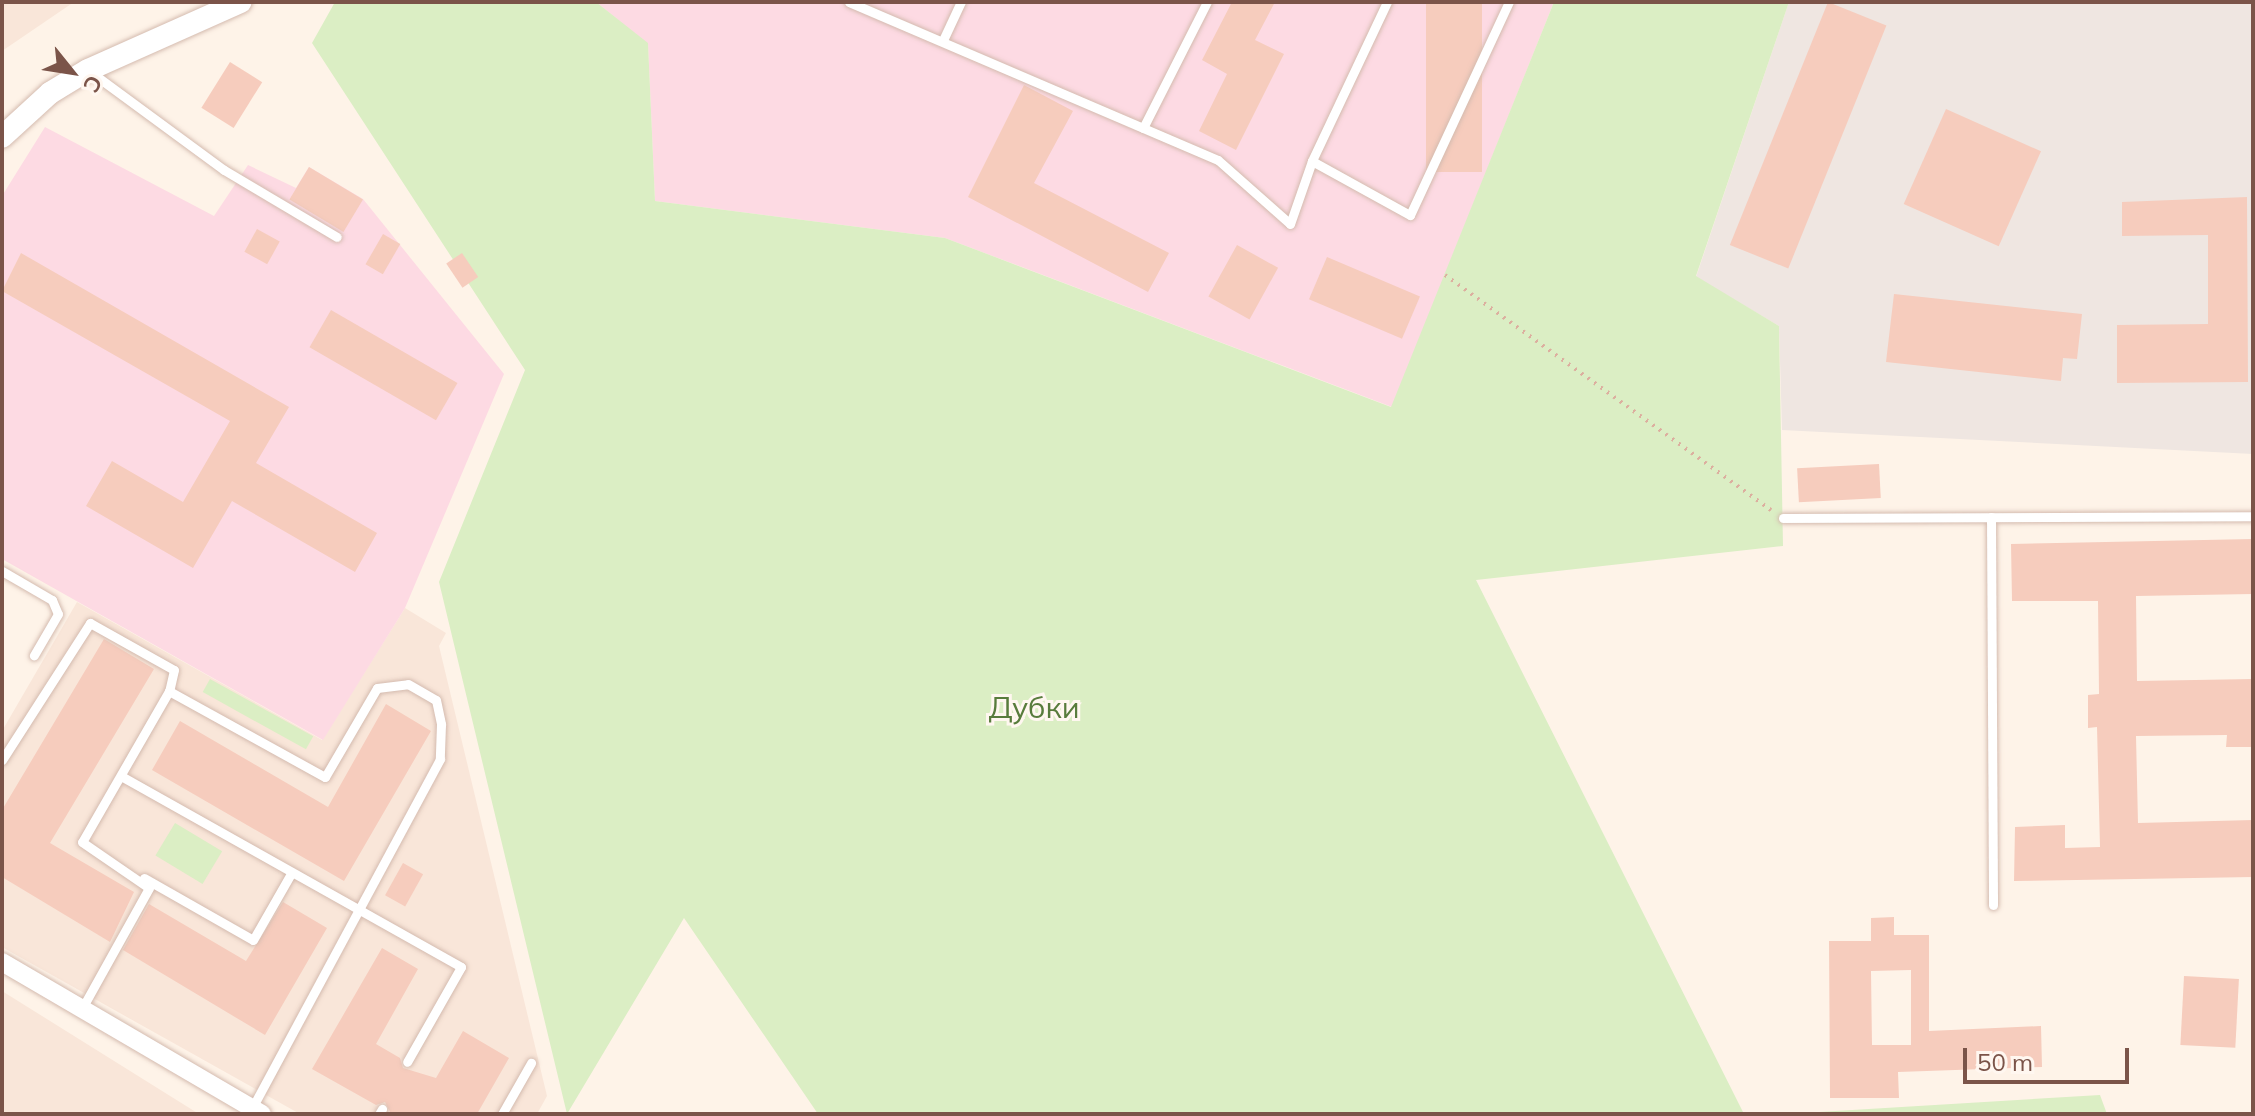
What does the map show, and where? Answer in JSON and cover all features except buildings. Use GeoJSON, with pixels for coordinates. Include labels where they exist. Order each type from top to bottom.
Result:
{"type":"FeatureCollection","features":[{"type":"Feature","properties":{"kind":"street"},"geometry":{"type":"LineString","coordinates":[[2,137],[50,93],[88,70],[241,2]]}},
{"type":"Feature","properties":{"kind":"street"},"geometry":{"type":"LineString","coordinates":[[2,962],[257,1111]]}},
{"type":"Feature","properties":{"kind":"street"},"geometry":{"type":"LineString","coordinates":[[221,1114],[231,1097]]}},
{"type":"Feature","properties":{"kind":"lane"},"geometry":{"type":"LineString","coordinates":[[849,2],[915,34],[944,38],[1218,160],[1290,224],[1312,161],[1387,2]]}},
{"type":"Feature","properties":{"kind":"lane"},"geometry":{"type":"LineString","coordinates":[[944,38],[961,2]]}},
{"type":"Feature","properties":{"kind":"lane"},"geometry":{"type":"LineString","coordinates":[[1143,128],[1207,2]]}},
{"type":"Feature","properties":{"kind":"lane"},"geometry":{"type":"LineString","coordinates":[[1312,161],[1410,215],[1509,2]]}},
{"type":"Feature","properties":{"kind":"lane"},"geometry":{"type":"LineString","coordinates":[[88,70],[224,170],[337,237]]}},
{"type":"Feature","properties":{"kind":"lane"},"geometry":{"type":"LineString","coordinates":[[1783,518],[2253,516]]}},
{"type":"Feature","properties":{"kind":"lane"},"geometry":{"type":"LineString","coordinates":[[1991,517],[1993,905]]}},
{"type":"Feature","properties":{"kind":"lane"},"geometry":{"type":"LineString","coordinates":[[2,571],[52,600],[58,614],[34,655]]}},
{"type":"Feature","properties":{"kind":"lane"},"geometry":{"type":"LineString","coordinates":[[2,760],[90,623],[174,670],[169,691],[82,842],[253,940],[292,872]]}},
{"type":"Feature","properties":{"kind":"lane"},"geometry":{"type":"LineString","coordinates":[[169,691],[325,777],[377,688],[408,684],[436,700],[440,759],[257,1111]]}},
{"type":"Feature","properties":{"kind":"lane"},"geometry":{"type":"LineString","coordinates":[[121,776],[461,967],[407,1062]]}},
{"type":"Feature","properties":{"kind":"lane"},"geometry":{"type":"LineString","coordinates":[[81,1010],[147,901],[140,876]]}},
{"type":"Feature","properties":{"kind":"lane"},"geometry":{"type":"LineString","coordinates":[[502,1114],[531,1063]]}},
{"type":"Feature","properties":{"kind":"path"},"geometry":{"type":"LineString","coordinates":[[1445,275],[1783,518]]}},
{"type":"Feature","properties":{"kind":"shaded area"},"geometry":{"type":"Polygon","coordinates":[[[2,2],[74,2],[2,51],[2,2]]]}},
{"type":"Feature","properties":{"kind":"shaded area"},"geometry":{"type":"Polygon","coordinates":[[[596,2],[1554,2],[1392,407],[945,238],[655,201],[648,44],[596,2]]]}},
{"type":"Feature","properties":{"kind":"shaded area"},"geometry":{"type":"Polygon","coordinates":[[[1789,2],[2253,2],[2253,454],[1782,430],[1779,326],[1696,277],[1789,2]]]}},
{"type":"Feature","properties":{"kind":"shaded area"},"geometry":{"type":"Polygon","coordinates":[[[45,127],[214,216],[248,165],[296,188],[309,167],[363,199],[504,374],[405,608],[323,740],[2,559],[2,196],[45,127]]]}},
{"type":"Feature","properties":{"kind":"shaded area"},"geometry":{"type":"Polygon","coordinates":[[[77,602],[322,740],[405,608],[446,633],[439,646],[547,1096],[537,1114],[300,1114],[2,947],[2,731],[77,602]]]}},
{"type":"Feature","properties":{"kind":"shaded area"},"geometry":{"type":"Polygon","coordinates":[[[2,991],[199,1114],[2,1114],[2,991]]]}},
{"type":"Feature","properties":{"kind":"green space","name":"Дубки"},"geometry":{"type":"Polygon","coordinates":[[[335,2],[596,2],[648,43],[655,201],[945,238],[1391,407],[1554,2],[1789,2],[1696,276],[1779,326],[1783,546],[1476,580],[1744,1114],[818,1114],[684,918],[567,1114],[439,582],[525,370],[312,43],[335,2]]]}},
{"type":"Feature","properties":{"kind":"green space"},"geometry":{"type":"Polygon","coordinates":[[[210,679],[313,736],[306,749],[203,692],[210,679]]]}},
{"type":"Feature","properties":{"kind":"green space"},"geometry":{"type":"Polygon","coordinates":[[[175,823],[222,851],[203,884],[155,856],[175,823]]]}},
{"type":"Feature","properties":{"kind":"green space"},"geometry":{"type":"Polygon","coordinates":[[[2100,1095],[2107,1114],[1786,1114],[2100,1095]]]}}]}
